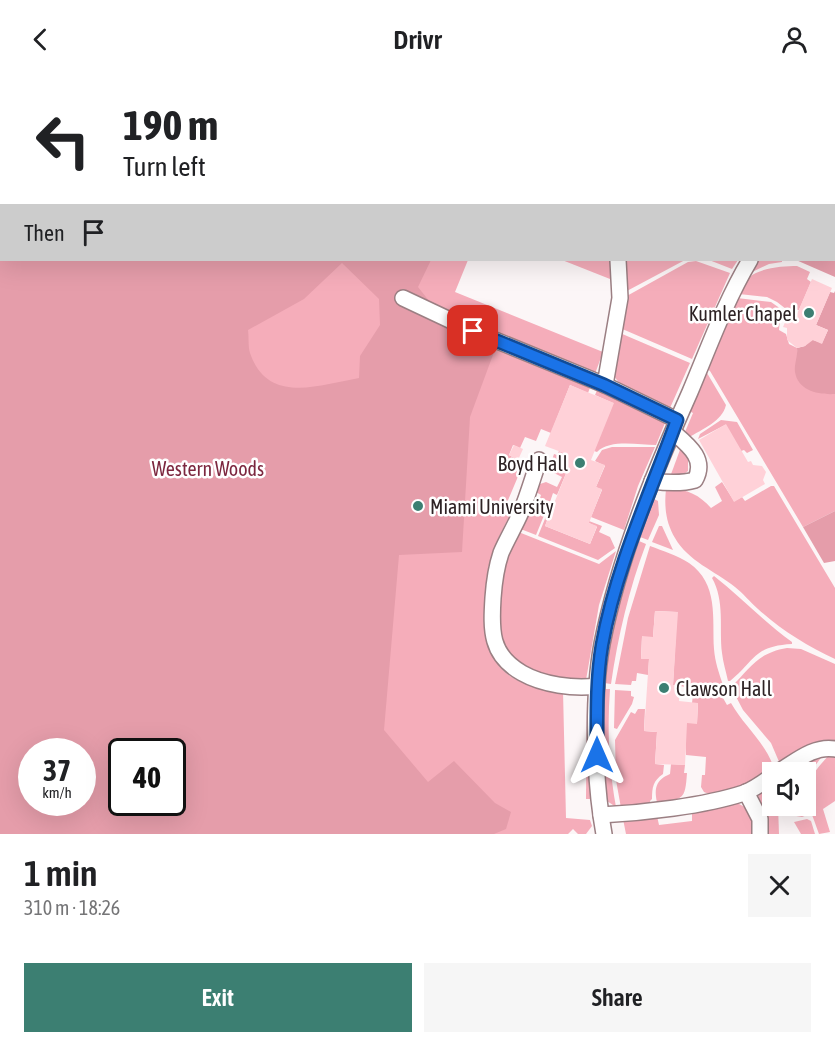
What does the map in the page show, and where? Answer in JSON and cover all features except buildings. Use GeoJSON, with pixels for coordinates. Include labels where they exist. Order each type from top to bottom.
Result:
{"type":"FeatureCollection","features":[{"type":"Feature","properties":{"kind":"street"},"geometry":{"type":"LineString","coordinates":[[597,386],[620,298],[618,261]]}},
{"type":"Feature","properties":{"kind":"street"},"geometry":{"type":"LineString","coordinates":[[604,834],[597,755],[597,686],[602,645],[613,598],[652,481],[730,296],[749,261]]}},
{"type":"Feature","properties":{"kind":"street"},"geometry":{"type":"LineString","coordinates":[[403,298],[677,421],[699,461],[699,472],[695,480],[686,482],[652,481]]}},
{"type":"Feature","properties":{"kind":"street"},"geometry":{"type":"LineString","coordinates":[[539,460],[521,512],[506,541],[497,567],[491,621],[493,639],[508,662],[530,677],[544,682],[581,687],[597,686]]}},
{"type":"Feature","properties":{"kind":"street"},"geometry":{"type":"LineString","coordinates":[[794,762],[823,748],[835,749]]}},
{"type":"Feature","properties":{"kind":"street"},"geometry":{"type":"LineString","coordinates":[[601,815],[673,807],[746,792],[762,782]]}},
{"type":"Feature","properties":{"kind":"street"},"geometry":{"type":"LineString","coordinates":[[746,792],[760,819],[760,834]]}},
{"type":"Feature","properties":{"kind":"green space","name":"Western Woods"},"geometry":{"type":"Polygon","coordinates":[[[0,261],[468,261],[455,292],[603,352],[588,393],[570,385],[551,433],[541,429],[536,441],[525,437],[520,448],[513,445],[509,455],[518,460],[517,464],[522,467],[506,505],[514,509],[499,537],[489,565],[484,607],[487,640],[494,660],[501,668],[522,682],[563,691],[566,818],[590,820],[592,826],[586,834],[578,834],[573,829],[568,834],[4,834],[0,797],[0,261]]]}},
{"type":"Feature","properties":{"kind":"green space","name":"Western Woods"},"geometry":{"type":"Polygon","coordinates":[[[0,261],[431,261],[418,287],[445,321],[497,344],[470,417],[462,552],[399,555],[384,730],[428,782],[454,761],[495,803],[511,812],[506,829],[494,834],[0,834],[0,261]],[[342,263],[304,299],[248,330],[249,348],[258,369],[269,380],[282,386],[312,387],[359,378],[360,356],[380,325],[379,299],[342,263]]]}},
{"type":"Feature","properties":{"kind":"green space"},"geometry":{"type":"Polygon","coordinates":[[[565,261],[613,261],[614,279],[565,261]]]}},
{"type":"Feature","properties":{"kind":"green space"},"geometry":{"type":"Polygon","coordinates":[[[621,261],[683,261],[625,292],[621,261]]]}},
{"type":"Feature","properties":{"kind":"green space"},"geometry":{"type":"Polygon","coordinates":[[[696,261],[730,273],[692,359],[620,328],[625,297],[688,262],[696,261]]]}},
{"type":"Feature","properties":{"kind":"green space"},"geometry":{"type":"Polygon","coordinates":[[[712,261],[737,261],[732,269],[712,261]]]}},
{"type":"Feature","properties":{"kind":"green space"},"geometry":{"type":"Polygon","coordinates":[[[756,261],[782,261],[769,264],[750,273],[756,261]]]}},
{"type":"Feature","properties":{"kind":"green space"},"geometry":{"type":"Polygon","coordinates":[[[798,261],[835,261],[835,277],[798,261]]]}},
{"type":"Feature","properties":{"kind":"green space"},"geometry":{"type":"Polygon","coordinates":[[[797,266],[810,272],[807,279],[811,282],[799,310],[786,309],[767,297],[739,294],[746,281],[756,273],[777,267],[797,266]]]}},
{"type":"Feature","properties":{"kind":"green space"},"geometry":{"type":"Polygon","coordinates":[[[835,291],[835,394],[822,394],[800,384],[795,372],[797,348],[805,346],[810,339],[822,343],[828,330],[816,325],[830,292],[835,291]]]}},
{"type":"Feature","properties":{"kind":"green space"},"geometry":{"type":"Polygon","coordinates":[[[737,298],[771,302],[781,309],[779,330],[786,334],[789,344],[797,348],[795,370],[835,394],[835,511],[803,527],[710,371],[706,368],[737,298]]]}},
{"type":"Feature","properties":{"kind":"green space"},"geometry":{"type":"Polygon","coordinates":[[[620,333],[690,363],[670,408],[630,390],[617,380],[614,375],[614,366],[620,333]]]}},
{"type":"Feature","properties":{"kind":"green space"},"geometry":{"type":"Polygon","coordinates":[[[705,372],[726,405],[716,421],[688,438],[685,432],[693,413],[689,411],[705,372]]]}},
{"type":"Feature","properties":{"kind":"green space"},"geometry":{"type":"Polygon","coordinates":[[[598,388],[665,423],[656,445],[617,444],[609,445],[597,452],[594,451],[613,403],[595,395],[598,388]]]}},
{"type":"Feature","properties":{"kind":"green space"},"geometry":{"type":"Polygon","coordinates":[[[721,420],[737,422],[753,450],[747,453],[744,450],[741,451],[725,425],[698,439],[700,434],[721,420]]]}},
{"type":"Feature","properties":{"kind":"green space"},"geometry":{"type":"Polygon","coordinates":[[[612,447],[655,447],[638,486],[624,530],[591,517],[602,490],[596,487],[605,466],[595,461],[602,450],[612,447]]]}},
{"type":"Feature","properties":{"kind":"green space"},"geometry":{"type":"Polygon","coordinates":[[[681,447],[688,458],[688,471],[681,476],[670,477],[681,447]]]}},
{"type":"Feature","properties":{"kind":"green space"},"geometry":{"type":"Polygon","coordinates":[[[559,451],[564,453],[558,468],[567,471],[557,495],[553,493],[550,502],[540,498],[541,495],[536,492],[537,485],[546,482],[557,487],[562,477],[552,472],[550,466],[554,454],[557,455],[559,451]]]}},
{"type":"Feature","properties":{"kind":"green space"},"geometry":{"type":"Polygon","coordinates":[[[722,482],[734,501],[742,497],[745,501],[774,486],[835,588],[835,659],[785,631],[735,587],[694,559],[680,546],[666,515],[666,489],[691,493],[711,508],[722,501],[715,487],[722,482]]]}},
{"type":"Feature","properties":{"kind":"green space"},"geometry":{"type":"Polygon","coordinates":[[[654,499],[658,501],[659,515],[648,540],[640,537],[654,499]]]}},
{"type":"Feature","properties":{"kind":"green space"},"geometry":{"type":"Polygon","coordinates":[[[537,504],[547,508],[536,535],[518,528],[527,510],[537,504]]]}},
{"type":"Feature","properties":{"kind":"green space"},"geometry":{"type":"Polygon","coordinates":[[[549,509],[551,510],[545,526],[590,544],[597,527],[589,521],[602,526],[599,532],[610,537],[615,548],[598,560],[538,536],[549,509]]]}},
{"type":"Feature","properties":{"kind":"green space"},"geometry":{"type":"Polygon","coordinates":[[[835,511],[835,561],[824,563],[803,527],[835,511]]]}},
{"type":"Feature","properties":{"kind":"green space"},"geometry":{"type":"Polygon","coordinates":[[[659,526],[662,526],[673,550],[652,542],[659,526]]]}},
{"type":"Feature","properties":{"kind":"green space"},"geometry":{"type":"Polygon","coordinates":[[[516,531],[599,564],[616,551],[599,605],[586,680],[551,676],[526,669],[510,657],[504,647],[498,623],[498,598],[503,563],[516,531]]]}},
{"type":"Feature","properties":{"kind":"green space"},"geometry":{"type":"Polygon","coordinates":[[[639,541],[646,544],[625,613],[611,684],[604,683],[617,611],[639,541]]]}},
{"type":"Feature","properties":{"kind":"green space"},"geometry":{"type":"Polygon","coordinates":[[[650,546],[689,563],[699,571],[705,581],[712,602],[715,658],[723,685],[706,690],[673,685],[677,612],[655,611],[653,637],[642,637],[641,658],[649,659],[648,675],[637,673],[636,681],[632,681],[631,685],[615,684],[628,618],[650,546]]]}},
{"type":"Feature","properties":{"kind":"green space"},"geometry":{"type":"Polygon","coordinates":[[[714,576],[792,642],[792,644],[779,645],[762,651],[730,681],[728,681],[722,656],[720,605],[712,578],[714,576]]]}},
{"type":"Feature","properties":{"kind":"green space"},"geometry":{"type":"Polygon","coordinates":[[[801,649],[835,664],[835,743],[785,762],[779,762],[771,743],[743,710],[731,687],[761,658],[777,650],[801,649]]]}},
{"type":"Feature","properties":{"kind":"green space"},"geometry":{"type":"Polygon","coordinates":[[[603,689],[610,689],[609,748],[616,807],[607,801],[605,787],[602,731],[603,689]]]}},
{"type":"Feature","properties":{"kind":"green space"},"geometry":{"type":"Polygon","coordinates":[[[615,690],[631,691],[631,696],[634,697],[617,729],[614,728],[615,690]]]}},
{"type":"Feature","properties":{"kind":"green space"},"geometry":{"type":"Polygon","coordinates":[[[724,691],[727,696],[723,698],[727,705],[731,703],[760,742],[771,762],[762,762],[762,775],[720,793],[704,792],[701,787],[702,775],[705,775],[706,757],[686,755],[684,723],[697,723],[698,703],[692,703],[693,694],[704,695],[724,691]]]}},
{"type":"Feature","properties":{"kind":"green space"},"geometry":{"type":"Polygon","coordinates":[[[587,698],[590,698],[590,799],[586,799],[587,698]]]}},
{"type":"Feature","properties":{"kind":"green space"},"geometry":{"type":"Polygon","coordinates":[[[638,709],[645,709],[644,731],[657,732],[655,764],[664,765],[663,774],[654,785],[650,804],[621,808],[616,780],[615,740],[631,712],[635,714],[638,709]]]}},
{"type":"Feature","properties":{"kind":"green space"},"geometry":{"type":"Polygon","coordinates":[[[823,755],[816,764],[816,762],[806,762],[823,755]]]}},
{"type":"Feature","properties":{"kind":"green space"},"geometry":{"type":"Polygon","coordinates":[[[829,755],[835,757],[835,801],[823,809],[830,832],[819,834],[813,816],[816,816],[816,771],[829,755]]]}},
{"type":"Feature","properties":{"kind":"green space"},"geometry":{"type":"Polygon","coordinates":[[[671,764],[685,765],[684,773],[687,773],[684,793],[678,799],[657,802],[657,785],[670,774],[671,764]]]}},
{"type":"Feature","properties":{"kind":"green space"},"geometry":{"type":"Polygon","coordinates":[[[762,789],[762,816],[758,797],[762,789]]]}},
{"type":"Feature","properties":{"kind":"green space"},"geometry":{"type":"Polygon","coordinates":[[[737,803],[749,811],[754,834],[626,834],[623,819],[657,816],[659,825],[692,821],[692,811],[737,803]]]}},
{"type":"Feature","properties":{"kind":"green space"},"geometry":{"type":"Polygon","coordinates":[[[762,816],[778,816],[779,834],[766,834],[762,816]]]}},
{"type":"Feature","properties":{"kind":"green space"},"geometry":{"type":"Polygon","coordinates":[[[807,819],[811,821],[815,834],[801,834],[794,822],[807,819]]]}},
{"type":"Feature","properties":{"kind":"place","name":"Kumler Chapel"},"geometry":{"type":"Point","coordinates":[809,313]}},
{"type":"Feature","properties":{"kind":"place","name":"Boyd Hall"},"geometry":{"type":"Point","coordinates":[580,463]}},
{"type":"Feature","properties":{"kind":"place","name":"Miami University"},"geometry":{"type":"Point","coordinates":[418,506]}},
{"type":"Feature","properties":{"kind":"place","name":"Clawson Hall"},"geometry":{"type":"Point","coordinates":[664,688]}},
{"type":"Feature","properties":{"kind":"route"},"geometry":{"type":"LineString","coordinates":[[473,331],[604,385],[677,420],[632,536],[613,598],[602,645],[597,686],[597,755]]}}]}
